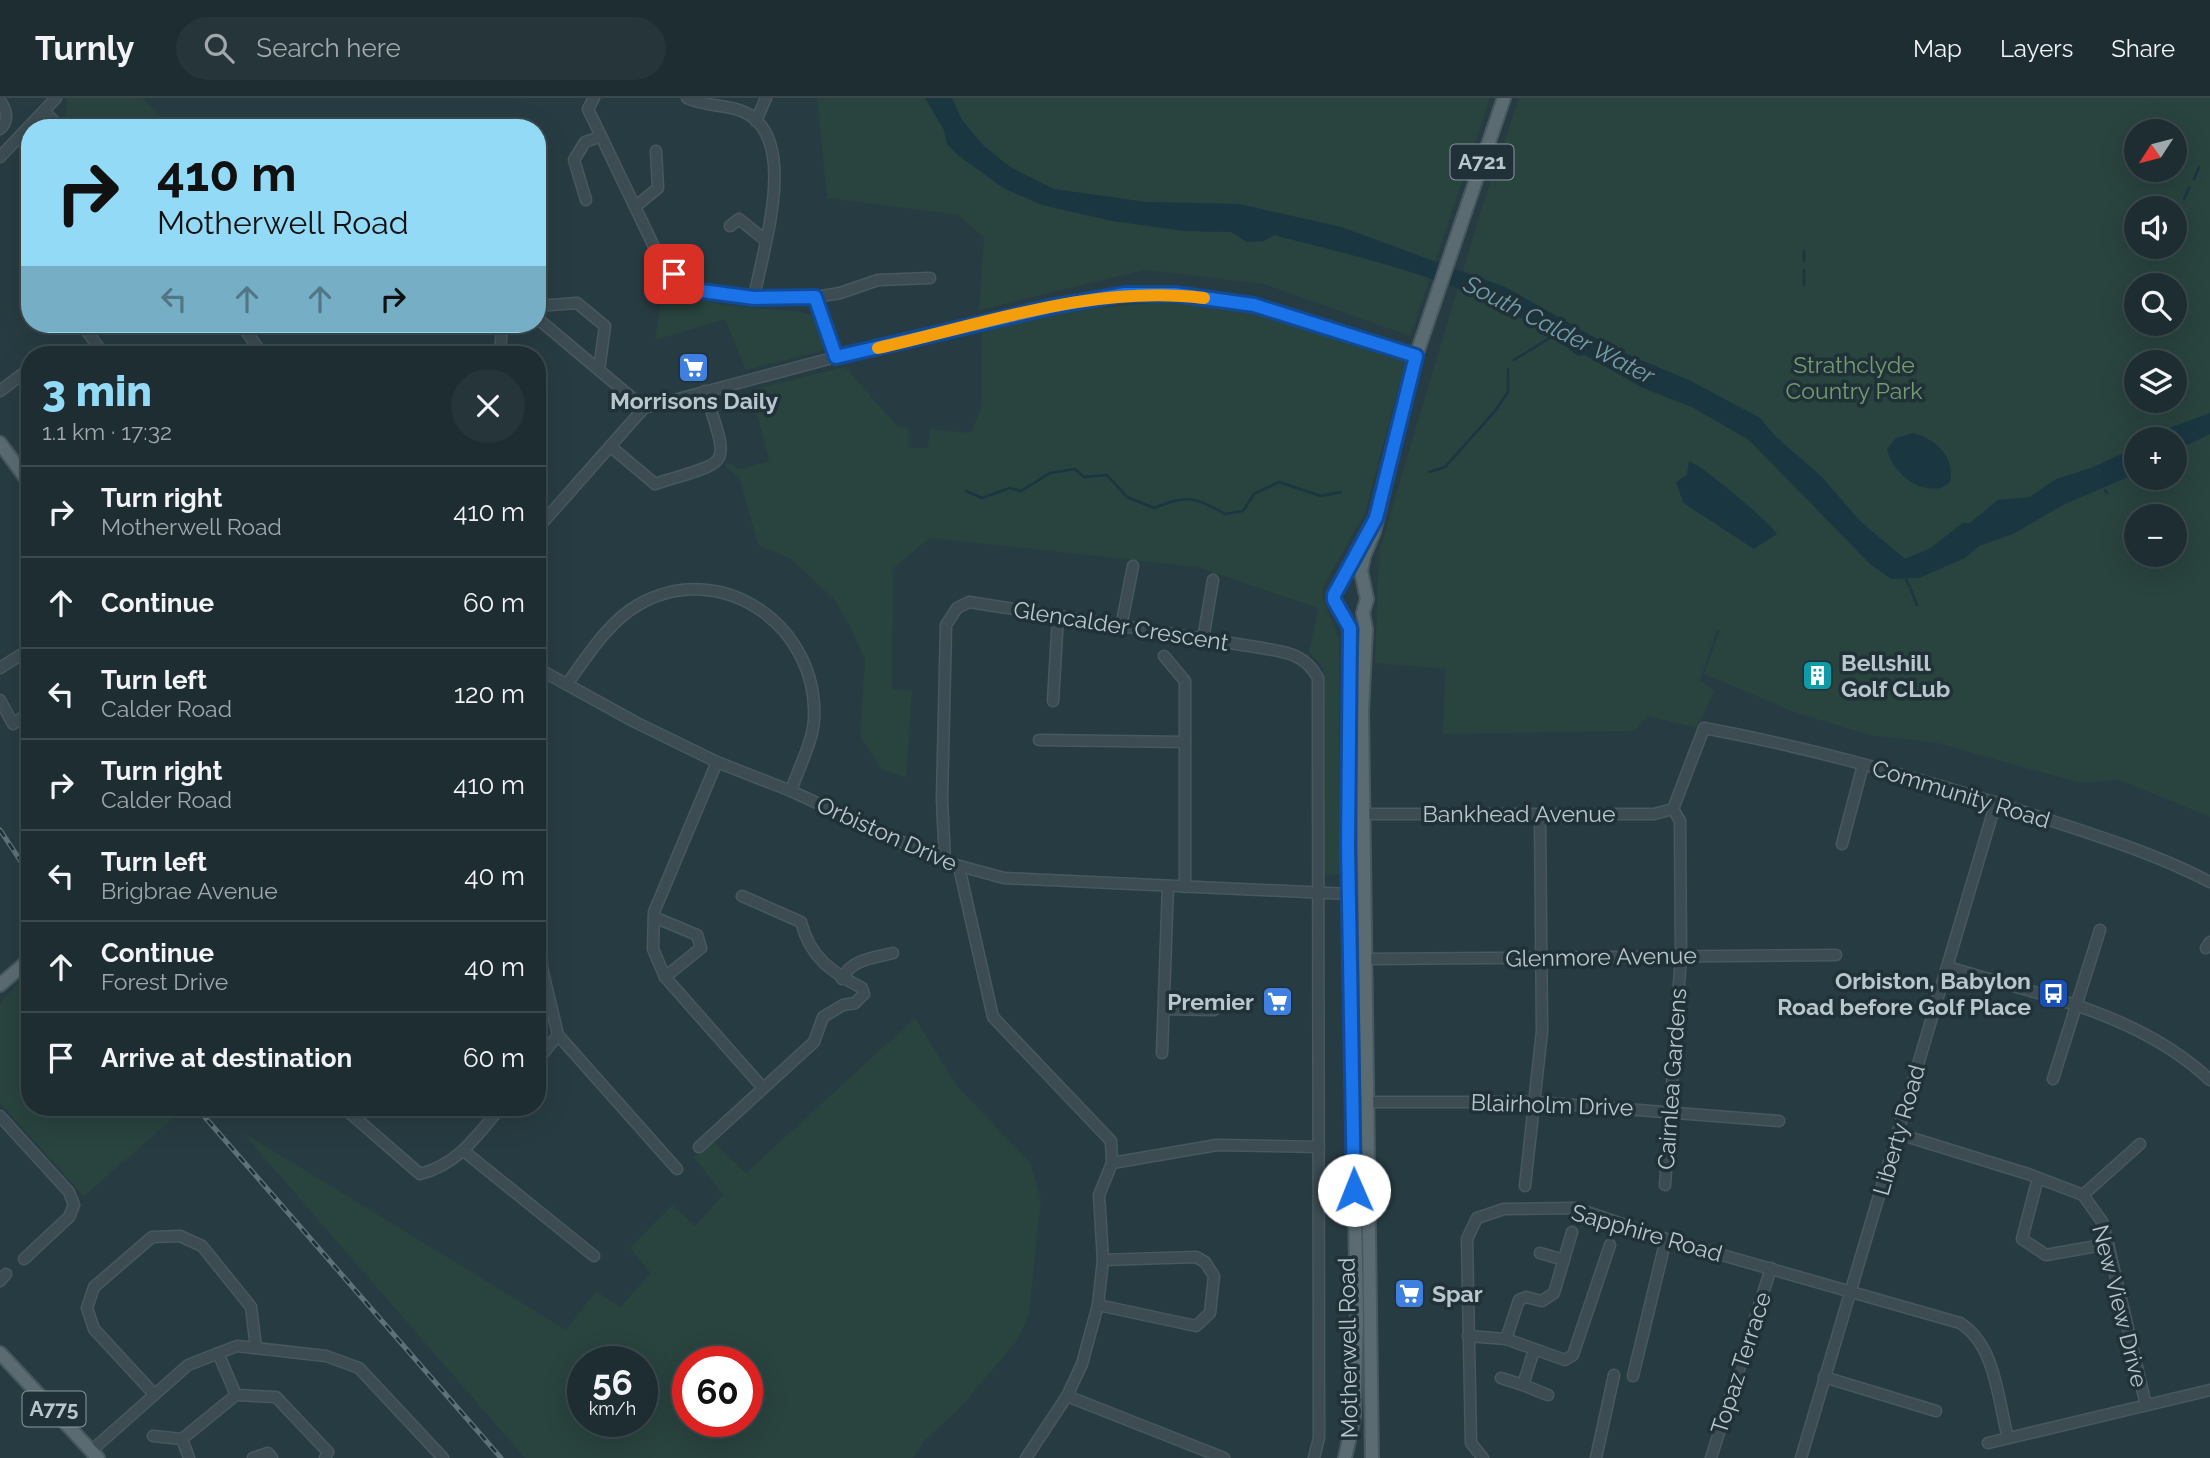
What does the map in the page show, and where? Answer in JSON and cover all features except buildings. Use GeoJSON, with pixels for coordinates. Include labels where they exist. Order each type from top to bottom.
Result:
{"type":"FeatureCollection","features":[{"type":"Feature","properties":{"kind":"main road","name":"A721"},"geometry":{"type":"LineString","coordinates":[[1364,607],[1367,591],[1361,571],[1416,356],[1504,98]]}},
{"type":"Feature","properties":{"kind":"main road"},"geometry":{"type":"LineString","coordinates":[[0,443],[21,472]]}},
{"type":"Feature","properties":{"kind":"main road","name":"A721"},"geometry":{"type":"LineString","coordinates":[[1340,583],[1376,518]]}},
{"type":"Feature","properties":{"kind":"main road"},"geometry":{"type":"LineString","coordinates":[[1364,584],[1357,581],[1340,583],[1334,600],[1341,610],[1351,613],[1364,607]]}},
{"type":"Feature","properties":{"kind":"main road","name":"Motherwell Road"},"geometry":{"type":"LineString","coordinates":[[1364,607],[1366,629],[1362,712],[1372,1458]]}},
{"type":"Feature","properties":{"kind":"main road","name":"Motherwell Road"},"geometry":{"type":"LineString","coordinates":[[1341,610],[1350,628],[1349,894],[1357,1319],[1354,1416],[1345,1458]]}},
{"type":"Feature","properties":{"kind":"main road"},"geometry":{"type":"LineString","coordinates":[[0,985],[21,967]]}},
{"type":"Feature","properties":{"kind":"main road","name":"A775"},"geometry":{"type":"LineString","coordinates":[[0,1343],[5,1357],[95,1454]]}},
{"type":"Feature","properties":{"kind":"street"},"geometry":{"type":"LineString","coordinates":[[36,119],[56,98]]}},
{"type":"Feature","properties":{"kind":"street"},"geometry":{"type":"LineString","coordinates":[[594,98],[588,109],[599,137],[636,206],[660,259],[687,289],[754,298],[815,297],[840,293],[878,280],[930,278]]}},
{"type":"Feature","properties":{"kind":"street"},"geometry":{"type":"LineString","coordinates":[[687,98],[744,112],[770,136],[774,152],[772,211],[754,298]]}},
{"type":"Feature","properties":{"kind":"street"},"geometry":{"type":"LineString","coordinates":[[756,121],[766,98]]}},
{"type":"Feature","properties":{"kind":"street"},"geometry":{"type":"LineString","coordinates":[[0,101],[6,116],[5,124],[0,129]]}},
{"type":"Feature","properties":{"kind":"street"},"geometry":{"type":"LineString","coordinates":[[44,111],[52,119]]}},
{"type":"Feature","properties":{"kind":"street"},"geometry":{"type":"LineString","coordinates":[[0,157],[21,135]]}},
{"type":"Feature","properties":{"kind":"street"},"geometry":{"type":"LineString","coordinates":[[586,200],[574,160],[585,142],[599,137]]}},
{"type":"Feature","properties":{"kind":"street"},"geometry":{"type":"LineString","coordinates":[[636,206],[658,188],[656,151]]}},
{"type":"Feature","properties":{"kind":"street"},"geometry":{"type":"LineString","coordinates":[[733,209],[734,223],[765,240]]}},
{"type":"Feature","properties":{"kind":"street"},"geometry":{"type":"LineString","coordinates":[[546,516],[644,408],[836,357],[1055,306],[1125,294],[1175,294],[1254,305],[1416,356]]}},
{"type":"Feature","properties":{"kind":"street"},"geometry":{"type":"LineString","coordinates":[[815,297],[836,357]]}},
{"type":"Feature","properties":{"kind":"street"},"geometry":{"type":"LineString","coordinates":[[546,305],[577,303],[605,326],[599,370]]}},
{"type":"Feature","properties":{"kind":"street"},"geometry":{"type":"LineString","coordinates":[[546,326],[644,408]]}},
{"type":"Feature","properties":{"kind":"street"},"geometry":{"type":"LineString","coordinates":[[0,391],[21,375]]}},
{"type":"Feature","properties":{"kind":"street"},"geometry":{"type":"LineString","coordinates":[[610,446],[655,484],[715,466],[722,457],[722,445],[705,391]]}},
{"type":"Feature","properties":{"kind":"street"},"geometry":{"type":"LineString","coordinates":[[1121,626],[1133,566]]}},
{"type":"Feature","properties":{"kind":"street"},"geometry":{"type":"LineString","coordinates":[[1203,639],[1213,580]]}},
{"type":"Feature","properties":{"kind":"street"},"geometry":{"type":"LineString","coordinates":[[567,684],[622,617],[637,605],[670,590],[714,591],[755,605],[786,631],[807,671],[812,692],[814,722],[791,791]]}},
{"type":"Feature","properties":{"kind":"street","name":"Glencalder Crescent"},"geometry":{"type":"LineString","coordinates":[[945,862],[942,800],[946,625],[957,608],[969,602],[1297,655],[1311,665],[1318,678],[1320,893]]}},
{"type":"Feature","properties":{"kind":"street"},"geometry":{"type":"LineString","coordinates":[[1053,701],[1058,617]]}},
{"type":"Feature","properties":{"kind":"street"},"geometry":{"type":"LineString","coordinates":[[0,668],[21,655]]}},
{"type":"Feature","properties":{"kind":"street"},"geometry":{"type":"LineString","coordinates":[[1164,656],[1185,681],[1185,887]]}},
{"type":"Feature","properties":{"kind":"street","name":"Orbiston Drive"},"geometry":{"type":"LineString","coordinates":[[546,673],[717,762],[791,791],[959,867],[1004,878],[1349,894]]}},
{"type":"Feature","properties":{"kind":"street"},"geometry":{"type":"LineString","coordinates":[[0,700],[13,724],[21,718]]}},
{"type":"Feature","properties":{"kind":"street","name":"Community Road"},"geometry":{"type":"LineString","coordinates":[[1673,809],[1704,728],[1772,740],[1996,802],[2131,848],[2210,882]]}},
{"type":"Feature","properties":{"kind":"street"},"geometry":{"type":"LineString","coordinates":[[1039,740],[1185,742]]}},
{"type":"Feature","properties":{"kind":"street"},"geometry":{"type":"LineString","coordinates":[[717,762],[654,917],[651,932],[654,955],[665,977],[763,1088]]}},
{"type":"Feature","properties":{"kind":"street"},"geometry":{"type":"LineString","coordinates":[[1842,844],[1863,765]]}},
{"type":"Feature","properties":{"kind":"street","name":"Liberty Road"},"geometry":{"type":"LineString","coordinates":[[1801,1458],[1996,802]]}},
{"type":"Feature","properties":{"kind":"street","name":"Bankhead Avenue"},"geometry":{"type":"LineString","coordinates":[[1363,814],[1654,814],[1673,809]]}},
{"type":"Feature","properties":{"kind":"street","name":"Cairnlea Gardens"},"geometry":{"type":"LineString","coordinates":[[1665,1185],[1681,956],[1680,821],[1673,809]]}},
{"type":"Feature","properties":{"kind":"street"},"geometry":{"type":"LineString","coordinates":[[1525,1186],[1536,1102],[1544,958],[1540,814]]}},
{"type":"Feature","properties":{"kind":"street"},"geometry":{"type":"LineString","coordinates":[[959,867],[993,1017],[1111,1141],[1112,1163],[1099,1195],[1103,1261],[1098,1305],[1082,1364],[1067,1396],[1026,1458]]}},
{"type":"Feature","properties":{"kind":"street"},"geometry":{"type":"LineString","coordinates":[[1162,1053],[1168,886]]}},
{"type":"Feature","properties":{"kind":"street","name":"Motherwell Road"},"geometry":{"type":"LineString","coordinates":[[1314,1458],[1319,1438],[1320,893]]}},
{"type":"Feature","properties":{"kind":"street"},"geometry":{"type":"LineString","coordinates":[[699,1147],[814,1042],[823,1017],[832,1010],[861,999],[864,994],[862,988],[842,979],[815,957],[801,922],[742,896]]}},
{"type":"Feature","properties":{"kind":"street"},"geometry":{"type":"LineString","coordinates":[[654,917],[696,935],[701,942],[701,948],[665,977]]}},
{"type":"Feature","properties":{"kind":"street"},"geometry":{"type":"LineString","coordinates":[[2053,1080],[2101,930]]}},
{"type":"Feature","properties":{"kind":"street"},"geometry":{"type":"LineString","coordinates":[[842,979],[847,970],[858,962],[893,953]]}},
{"type":"Feature","properties":{"kind":"street","name":"Glenmore Avenue"},"geometry":{"type":"LineString","coordinates":[[1365,959],[1836,955]]}},
{"type":"Feature","properties":{"kind":"street"},"geometry":{"type":"LineString","coordinates":[[1948,967],[2119,1020],[2154,1037],[2191,1062],[2210,1080]]}},
{"type":"Feature","properties":{"kind":"street"},"geometry":{"type":"LineString","coordinates":[[546,989],[558,1035],[677,1169]]}},
{"type":"Feature","properties":{"kind":"street"},"geometry":{"type":"LineString","coordinates":[[1164,1009],[1214,1010]]}},
{"type":"Feature","properties":{"kind":"street"},"geometry":{"type":"LineString","coordinates":[[546,1050],[558,1035]]}},
{"type":"Feature","properties":{"kind":"street","name":"Blairholm Drive"},"geometry":{"type":"LineString","coordinates":[[1366,1102],[1536,1102],[1670,1110],[1779,1121]]}},
{"type":"Feature","properties":{"kind":"street"},"geometry":{"type":"LineString","coordinates":[[0,1116],[69,1192],[74,1205],[69,1217],[24,1259]]}},
{"type":"Feature","properties":{"kind":"street"},"geometry":{"type":"LineString","coordinates":[[353,1116],[420,1174],[441,1168],[465,1152],[494,1116]]}},
{"type":"Feature","properties":{"kind":"street","name":"New View Drive"},"geometry":{"type":"LineString","coordinates":[[1899,1134],[2083,1195],[2103,1223],[2146,1405]]}},
{"type":"Feature","properties":{"kind":"street"},"geometry":{"type":"LineString","coordinates":[[2083,1195],[2140,1144]]}},
{"type":"Feature","properties":{"kind":"street"},"geometry":{"type":"LineString","coordinates":[[1112,1163],[1217,1145],[1319,1147]]}},
{"type":"Feature","properties":{"kind":"street"},"geometry":{"type":"LineString","coordinates":[[465,1152],[594,1256]]}},
{"type":"Feature","properties":{"kind":"street"},"geometry":{"type":"LineString","coordinates":[[2038,1178],[2022,1239],[2046,1255],[2108,1244]]}},
{"type":"Feature","properties":{"kind":"street","name":"Sapphire Road"},"geometry":{"type":"LineString","coordinates":[[1483,1458],[1471,1443],[1467,1239],[1477,1218],[1504,1209],[1576,1208],[1666,1239],[1953,1320],[1970,1329],[1985,1349],[2008,1438]]}},
{"type":"Feature","properties":{"kind":"street"},"geometry":{"type":"LineString","coordinates":[[1506,1339],[1519,1300],[1526,1297],[1542,1301],[1554,1293],[1572,1232]]}},
{"type":"Feature","properties":{"kind":"street"},"geometry":{"type":"LineString","coordinates":[[154,1394],[94,1329],[87,1308],[94,1287],[152,1237],[168,1235],[190,1239],[209,1253],[251,1307],[256,1348]]}},
{"type":"Feature","properties":{"kind":"street"},"geometry":{"type":"LineString","coordinates":[[1633,1376],[1666,1239]]}},
{"type":"Feature","properties":{"kind":"street"},"geometry":{"type":"LineString","coordinates":[[1468,1336],[1506,1339],[1565,1360],[1573,1355],[1610,1245]]}},
{"type":"Feature","properties":{"kind":"street"},"geometry":{"type":"LineString","coordinates":[[1540,1252],[1564,1259]]}},
{"type":"Feature","properties":{"kind":"street"},"geometry":{"type":"LineString","coordinates":[[1098,1305],[1196,1326],[1210,1314],[1214,1276],[1210,1265],[1196,1257],[1103,1261]]}},
{"type":"Feature","properties":{"kind":"street","name":"Topaz Terrace"},"geometry":{"type":"LineString","coordinates":[[1711,1458],[1771,1268]]}},
{"type":"Feature","properties":{"kind":"street"},"geometry":{"type":"LineString","coordinates":[[95,1454],[154,1394],[188,1365],[237,1346],[326,1356],[359,1368],[443,1458]]}},
{"type":"Feature","properties":{"kind":"street"},"geometry":{"type":"LineString","coordinates":[[1523,1385],[1534,1350]]}},
{"type":"Feature","properties":{"kind":"street"},"geometry":{"type":"LineString","coordinates":[[218,1353],[236,1395]]}},
{"type":"Feature","properties":{"kind":"street"},"geometry":{"type":"LineString","coordinates":[[1596,1458],[1614,1376]]}},
{"type":"Feature","properties":{"kind":"street"},"geometry":{"type":"LineString","coordinates":[[1824,1377],[1936,1411]]}},
{"type":"Feature","properties":{"kind":"street"},"geometry":{"type":"LineString","coordinates":[[1502,1378],[1548,1395]]}},
{"type":"Feature","properties":{"kind":"street"},"geometry":{"type":"LineString","coordinates":[[1988,1443],[2210,1390]]}},
{"type":"Feature","properties":{"kind":"street"},"geometry":{"type":"LineString","coordinates":[[153,1436],[182,1439],[236,1395],[276,1397],[328,1452],[325,1458]]}},
{"type":"Feature","properties":{"kind":"street"},"geometry":{"type":"LineString","coordinates":[[1067,1396],[1224,1458]]}},
{"type":"Feature","properties":{"kind":"street"},"geometry":{"type":"LineString","coordinates":[[182,1439],[189,1458]]}},
{"type":"Feature","properties":{"kind":"street"},"geometry":{"type":"LineString","coordinates":[[253,1458],[268,1454],[272,1458]]}},
{"type":"Feature","properties":{"kind":"green space"},"geometry":{"type":"Polygon","coordinates":[[[67,98],[142,98],[163,119],[65,119],[67,98]]]}},
{"type":"Feature","properties":{"kind":"green space"},"geometry":{"type":"Polygon","coordinates":[[[817,98],[1490,98],[1410,336],[1264,284],[1144,270],[979,310],[984,237],[958,215],[827,198],[817,98]]]}},
{"type":"Feature","properties":{"kind":"green space","name":"Strathclyde Country Park"},"geometry":{"type":"Polygon","coordinates":[[[1519,98],[2210,98],[2210,817],[2119,780],[2080,783],[1937,743],[1869,735],[1794,712],[1704,674],[1720,631],[1717,629],[1700,680],[1714,691],[1697,728],[1648,716],[1634,731],[1443,734],[1445,669],[1375,663],[1379,552],[1478,220],[1519,98]]]}},
{"type":"Feature","properties":{"kind":"green space"},"geometry":{"type":"Polygon","coordinates":[[[663,289],[723,305],[802,312],[813,316],[825,350],[746,370],[725,319],[655,340],[663,289]]]}},
{"type":"Feature","properties":{"kind":"green space"},"geometry":{"type":"Polygon","coordinates":[[[1180,302],[1246,309],[1406,359],[1365,513],[1323,586],[1323,599],[1339,639],[1340,874],[1323,876],[1323,668],[1309,652],[1318,608],[1197,567],[930,538],[893,568],[892,689],[912,691],[906,777],[882,770],[860,736],[865,660],[834,599],[791,559],[758,545],[740,479],[724,465],[728,463],[740,469],[769,461],[751,390],[845,367],[897,426],[909,429],[909,448],[928,448],[930,429],[971,433],[981,408],[982,332],[1080,311],[1180,302]]]}},
{"type":"Feature","properties":{"kind":"green space"},"geometry":{"type":"Polygon","coordinates":[[[21,981],[21,1116],[176,1116],[84,1196],[0,1103],[0,1003],[21,981]]]}},
{"type":"Feature","properties":{"kind":"green space"},"geometry":{"type":"Polygon","coordinates":[[[915,1018],[957,1086],[1030,1163],[1041,1199],[1029,1315],[1018,1339],[960,1408],[925,1440],[913,1458],[525,1458],[241,1131],[566,1330],[596,1291],[620,1307],[651,1273],[630,1248],[672,1205],[695,1226],[723,1195],[694,1157],[714,1142],[746,1173],[915,1018]]]}},
{"type":"Feature","properties":{"kind":"water","name":"South Calder Water"},"geometry":{"type":"Polygon","coordinates":[[[925,98],[952,98],[962,120],[983,145],[1010,167],[1054,189],[1146,202],[1239,204],[1341,227],[1505,287],[1613,348],[1691,381],[1760,418],[1776,437],[1821,476],[1860,521],[1905,559],[1929,549],[1963,523],[1970,523],[1998,500],[2030,497],[2056,479],[2091,468],[2124,453],[2124,479],[2063,505],[2013,534],[1979,546],[1965,558],[1919,578],[1891,579],[1870,564],[1749,440],[1692,407],[1643,388],[1585,355],[1578,356],[1509,311],[1433,279],[1274,235],[1264,241],[1247,242],[1231,232],[1184,231],[1112,221],[1042,205],[1003,188],[958,155],[947,144],[944,130],[925,98]]]}},
{"type":"Feature","properties":{"kind":"water"},"geometry":{"type":"Polygon","coordinates":[[[2210,413],[2210,434],[2187,445],[2187,427],[2172,427],[2210,413]]]}},
{"type":"Feature","properties":{"kind":"water"},"geometry":{"type":"Polygon","coordinates":[[[1913,433],[1929,440],[1947,457],[1950,482],[1941,488],[1915,484],[1894,466],[1887,449],[1896,438],[1913,433]]]}},
{"type":"Feature","properties":{"kind":"water"},"geometry":{"type":"Polygon","coordinates":[[[1689,461],[1734,494],[1777,534],[1754,549],[1683,502],[1676,482],[1687,475],[1689,461]]]}},
{"type":"Feature","properties":{"kind":"waterway"},"geometry":{"type":"LineString","coordinates":[[2194,179],[2199,167]]}},
{"type":"Feature","properties":{"kind":"waterway"},"geometry":{"type":"LineString","coordinates":[[2185,196],[2189,188]]}},
{"type":"Feature","properties":{"kind":"waterway"},"geometry":{"type":"LineString","coordinates":[[1804,251],[1804,261]]}},
{"type":"Feature","properties":{"kind":"waterway"},"geometry":{"type":"LineString","coordinates":[[1804,270],[1804,285]]}},
{"type":"Feature","properties":{"kind":"waterway","name":"South Calder Water"},"geometry":{"type":"LineString","coordinates":[[1514,360],[1553,336]]}},
{"type":"Feature","properties":{"kind":"waterway"},"geometry":{"type":"LineString","coordinates":[[1429,472],[1445,467],[1495,411],[1508,392],[1508,369]]}},
{"type":"Feature","properties":{"kind":"waterway"},"geometry":{"type":"LineString","coordinates":[[966,491],[982,498],[1010,488],[1021,491],[1050,473],[1075,469],[1084,477],[1107,475],[1127,497],[1154,508],[1191,499],[1225,514],[1243,511],[1254,494],[1279,482],[1321,496],[1341,492]]}},
{"type":"Feature","properties":{"kind":"waterway"},"geometry":{"type":"LineString","coordinates":[[1906,580],[1910,587]]}},
{"type":"Feature","properties":{"kind":"waterway"},"geometry":{"type":"LineString","coordinates":[[1911,590],[1917,605]]}},
{"type":"Feature","properties":{"kind":"railway"},"geometry":{"type":"LineString","coordinates":[[0,830],[21,862]]}},
{"type":"Feature","properties":{"kind":"railway"},"geometry":{"type":"LineString","coordinates":[[204,1116],[501,1458]]}},
{"type":"Feature","properties":{"kind":"slow traffic"},"geometry":{"type":"LineString","coordinates":[[878,348],[1055,306],[1125,294],[1175,294],[1204,298]]}},
{"type":"Feature","properties":{"kind":"place","name":"Morrisons Daily"},"geometry":{"type":"Point","coordinates":[694,367]}},
{"type":"Feature","properties":{"kind":"place","name":"Bellshill Golf CLub"},"geometry":{"type":"Point","coordinates":[1818,676]}},
{"type":"Feature","properties":{"kind":"place","name":"Orbiston, Babylon Road before Golf Place"},"geometry":{"type":"Point","coordinates":[2054,994]}},
{"type":"Feature","properties":{"kind":"place","name":"Premier"},"geometry":{"type":"Point","coordinates":[1277,1002]}},
{"type":"Feature","properties":{"kind":"place","name":"Spar"},"geometry":{"type":"Point","coordinates":[1409,1294]}},
{"type":"Feature","properties":{"kind":"route"},"geometry":{"type":"LineString","coordinates":[[674,274],[687,289],[754,298],[815,297],[836,357],[1055,306],[1125,294],[1175,294],[1254,305],[1416,356],[1376,518],[1351,559],[1334,595],[1334,600],[1350,628],[1348,847],[1354,1190]]}}]}
